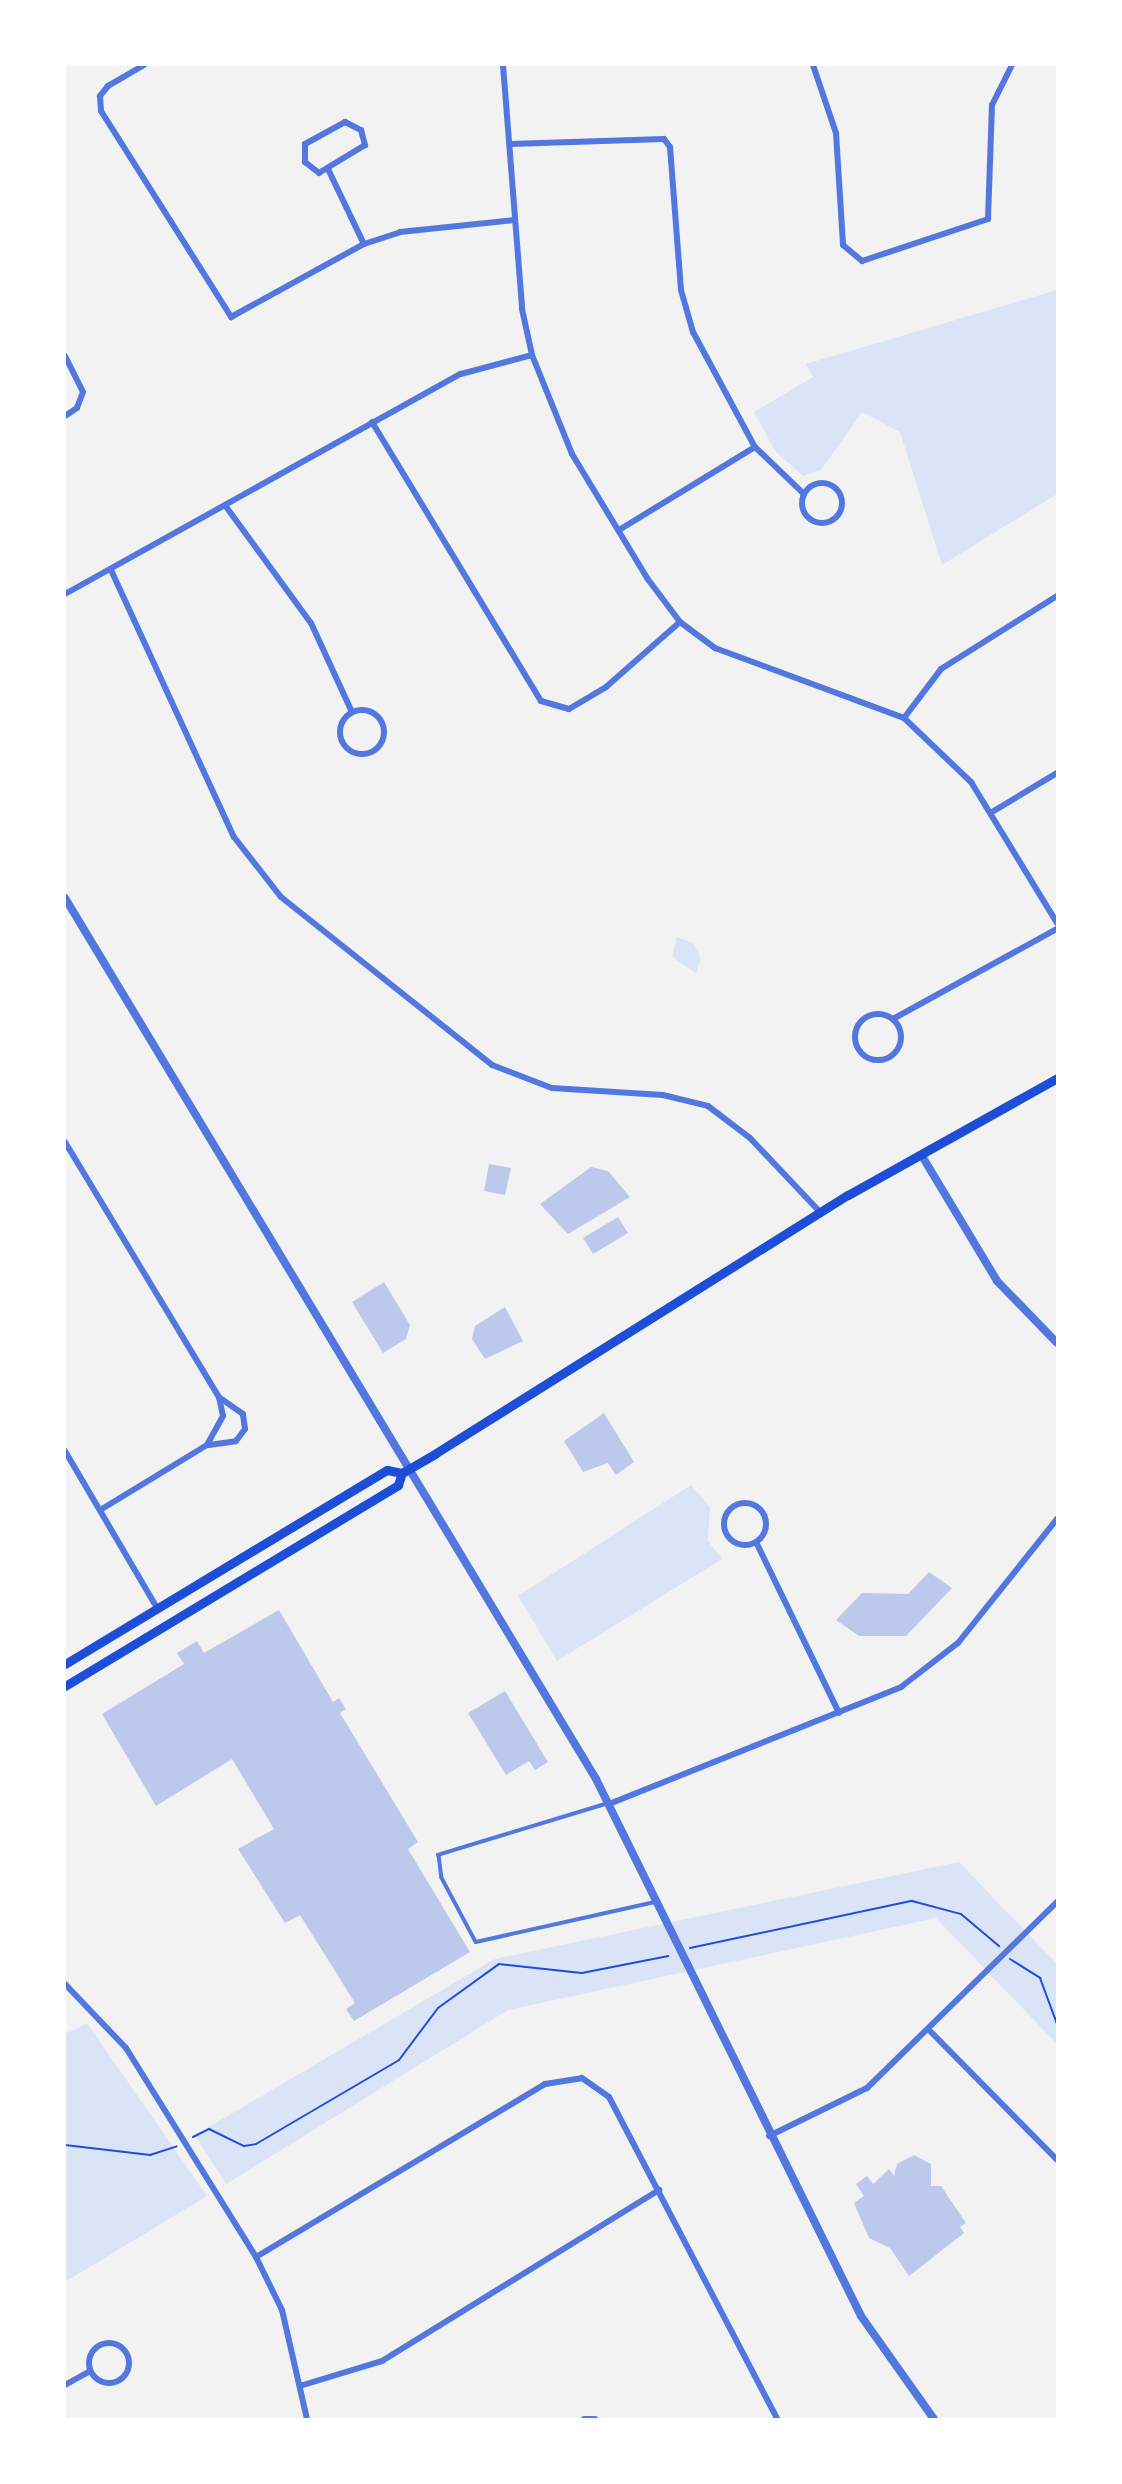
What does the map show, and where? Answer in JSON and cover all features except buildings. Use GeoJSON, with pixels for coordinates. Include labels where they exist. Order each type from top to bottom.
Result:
{"type":"FeatureCollection","features":[{"type":"Feature","properties":{"kind":"main road"},"geometry":{"type":"LineString","coordinates":[[65,1664],[387,1470],[402,1472],[412,1467],[820,1212],[1057,1077]]}},
{"type":"Feature","properties":{"kind":"main road"},"geometry":{"type":"LineString","coordinates":[[65,1686],[376,1499],[398,1485],[402,1472]]}},
{"type":"Feature","properties":{"kind":"street"},"geometry":{"type":"LineString","coordinates":[[144,65],[108,86],[100,96],[101,111],[223,312],[239,317],[364,244],[400,232],[514,220]]}},
{"type":"Feature","properties":{"kind":"street"},"geometry":{"type":"LineString","coordinates":[[503,65],[514,220],[532,355],[572,454],[619,530],[680,622],[758,669],[904,718],[947,756],[992,812],[1057,923]]}},
{"type":"Feature","properties":{"kind":"street"},"geometry":{"type":"LineString","coordinates":[[813,65],[836,133],[844,245],[862,261],[988,219],[992,105],[1012,65]]}},
{"type":"Feature","properties":{"kind":"street"},"geometry":{"type":"LineString","coordinates":[[345,122],[355,124],[365,145],[328,169],[319,173],[305,162],[305,144],[345,122]]}},
{"type":"Feature","properties":{"kind":"street"},"geometry":{"type":"LineString","coordinates":[[510,144],[664,139],[670,147],[681,290],[693,332],[755,447],[804,494],[804,512],[813,521],[827,522],[841,509],[840,494],[830,484],[817,483],[804,494]]}},
{"type":"Feature","properties":{"kind":"street"},"geometry":{"type":"LineString","coordinates":[[328,169],[364,244]]}},
{"type":"Feature","properties":{"kind":"street"},"geometry":{"type":"LineString","coordinates":[[65,594],[227,508],[372,422],[461,374],[532,355]]}},
{"type":"Feature","properties":{"kind":"street"},"geometry":{"type":"LineString","coordinates":[[65,356],[83,392],[77,408],[65,416]]}},
{"type":"Feature","properties":{"kind":"street"},"geometry":{"type":"LineString","coordinates":[[372,422],[541,701],[569,709],[606,687],[680,622]]}},
{"type":"Feature","properties":{"kind":"street"},"geometry":{"type":"LineString","coordinates":[[619,530],[755,447]]}},
{"type":"Feature","properties":{"kind":"street"},"geometry":{"type":"LineString","coordinates":[[227,508],[312,623],[352,712]]}},
{"type":"Feature","properties":{"kind":"street"},"geometry":{"type":"LineString","coordinates":[[111,569],[234,836],[281,897],[492,1065],[552,1088],[663,1095],[708,1106],[750,1138],[820,1212]]}},
{"type":"Feature","properties":{"kind":"street"},"geometry":{"type":"LineString","coordinates":[[904,718],[941,668],[1057,596]]}},
{"type":"Feature","properties":{"kind":"street"},"geometry":{"type":"LineString","coordinates":[[369,711],[380,720],[384,733],[376,749],[359,754],[342,742],[341,724],[352,712],[369,711]]}},
{"type":"Feature","properties":{"kind":"street"},"geometry":{"type":"LineString","coordinates":[[992,812],[1057,773]]}},
{"type":"Feature","properties":{"kind":"street"},"geometry":{"type":"LineString","coordinates":[[65,898],[412,1467],[609,1804],[769,2136],[861,2316],[934,2419]]}},
{"type":"Feature","properties":{"kind":"street"},"geometry":{"type":"LineString","coordinates":[[893,1019],[901,1034],[898,1049],[882,1059],[865,1055],[855,1037],[859,1025],[871,1015],[893,1019],[1057,929]]}},
{"type":"Feature","properties":{"kind":"street"},"geometry":{"type":"LineString","coordinates":[[65,1143],[219,1398],[223,1425],[207,1445],[100,1510]]}},
{"type":"Feature","properties":{"kind":"street"},"geometry":{"type":"LineString","coordinates":[[922,1156],[997,1280],[1057,1343]]}},
{"type":"Feature","properties":{"kind":"street"},"geometry":{"type":"LineString","coordinates":[[207,1445],[236,1441],[244,1429],[243,1414],[219,1398]]}},
{"type":"Feature","properties":{"kind":"street"},"geometry":{"type":"LineString","coordinates":[[65,1451],[157,1608]]}},
{"type":"Feature","properties":{"kind":"street"},"geometry":{"type":"LineString","coordinates":[[751,1504],[763,1514],[765,1528],[756,1542],[743,1545],[726,1533],[724,1519],[734,1506],[751,1504]]}},
{"type":"Feature","properties":{"kind":"street"},"geometry":{"type":"LineString","coordinates":[[609,1804],[901,1687],[940,1659],[1057,1519]]}},
{"type":"Feature","properties":{"kind":"street"},"geometry":{"type":"LineString","coordinates":[[756,1542],[839,1713]]}},
{"type":"Feature","properties":{"kind":"street"},"geometry":{"type":"LineString","coordinates":[[769,2136],[867,2088],[930,2031],[1057,1902]]}},
{"type":"Feature","properties":{"kind":"street"},"geometry":{"type":"LineString","coordinates":[[65,1984],[126,2048],[256,2257],[282,2310],[303,2385],[307,2419]]}},
{"type":"Feature","properties":{"kind":"street"},"geometry":{"type":"LineString","coordinates":[[930,2031],[1057,2160]]}},
{"type":"Feature","properties":{"kind":"street"},"geometry":{"type":"LineString","coordinates":[[256,2257],[545,2084],[582,2078],[608,2097],[777,2419]]}},
{"type":"Feature","properties":{"kind":"street"},"geometry":{"type":"LineString","coordinates":[[303,2385],[382,2361],[659,2190]]}},
{"type":"Feature","properties":{"kind":"street"},"geometry":{"type":"LineString","coordinates":[[104,2343],[118,2345],[129,2358],[125,2375],[114,2383],[90,2371],[90,2354],[104,2343]]}},
{"type":"Feature","properties":{"kind":"street"},"geometry":{"type":"LineString","coordinates":[[65,2385],[90,2371]]}},
{"type":"Feature","properties":{"kind":"street"},"geometry":{"type":"LineString","coordinates":[[584,2419],[595,2419]]}},
{"type":"Feature","properties":{"kind":"lane"},"geometry":{"type":"LineString","coordinates":[[609,1804],[439,1855],[442,1878],[476,1942],[656,1902]]}},
{"type":"Feature","properties":{"kind":"path"},"geometry":{"type":"LineString","coordinates":[[690,1948],[912,1900],[961,1914],[1000,1947]]}},
{"type":"Feature","properties":{"kind":"path"},"geometry":{"type":"LineString","coordinates":[[191,2138],[209,2129],[244,2146],[256,2144],[399,2060],[439,2008],[499,1964],[582,1973],[668,1956]]}},
{"type":"Feature","properties":{"kind":"path"},"geometry":{"type":"LineString","coordinates":[[1010,1959],[1040,1978],[1057,2024]]}},
{"type":"Feature","properties":{"kind":"path"},"geometry":{"type":"LineString","coordinates":[[65,2146],[150,2155],[178,2146]]}},
{"type":"Feature","properties":{"kind":"shaded area"},"geometry":{"type":"Polygon","coordinates":[[[1057,290],[1057,494],[942,565],[900,432],[862,412],[821,470],[803,476],[775,451],[754,412],[813,377],[806,364],[1057,290]]]}},
{"type":"Feature","properties":{"kind":"shaded area"},"geometry":{"type":"Polygon","coordinates":[[[677,937],[693,943],[701,958],[696,973],[672,957],[677,937]]]}},
{"type":"Feature","properties":{"kind":"shaded area"},"geometry":{"type":"Polygon","coordinates":[[[691,1485],[710,1507],[708,1541],[722,1559],[557,1661],[518,1596],[691,1485]]]}},
{"type":"Feature","properties":{"kind":"shaded area"},"geometry":{"type":"Polygon","coordinates":[[[959,1862],[1057,1964],[1057,2044],[936,1918],[508,2010],[226,2184],[195,2135],[495,1959],[959,1862]]]}},
{"type":"Feature","properties":{"kind":"shaded area"},"geometry":{"type":"Polygon","coordinates":[[[87,2023],[207,2196],[65,2282],[65,2034],[87,2023]]]}}]}
